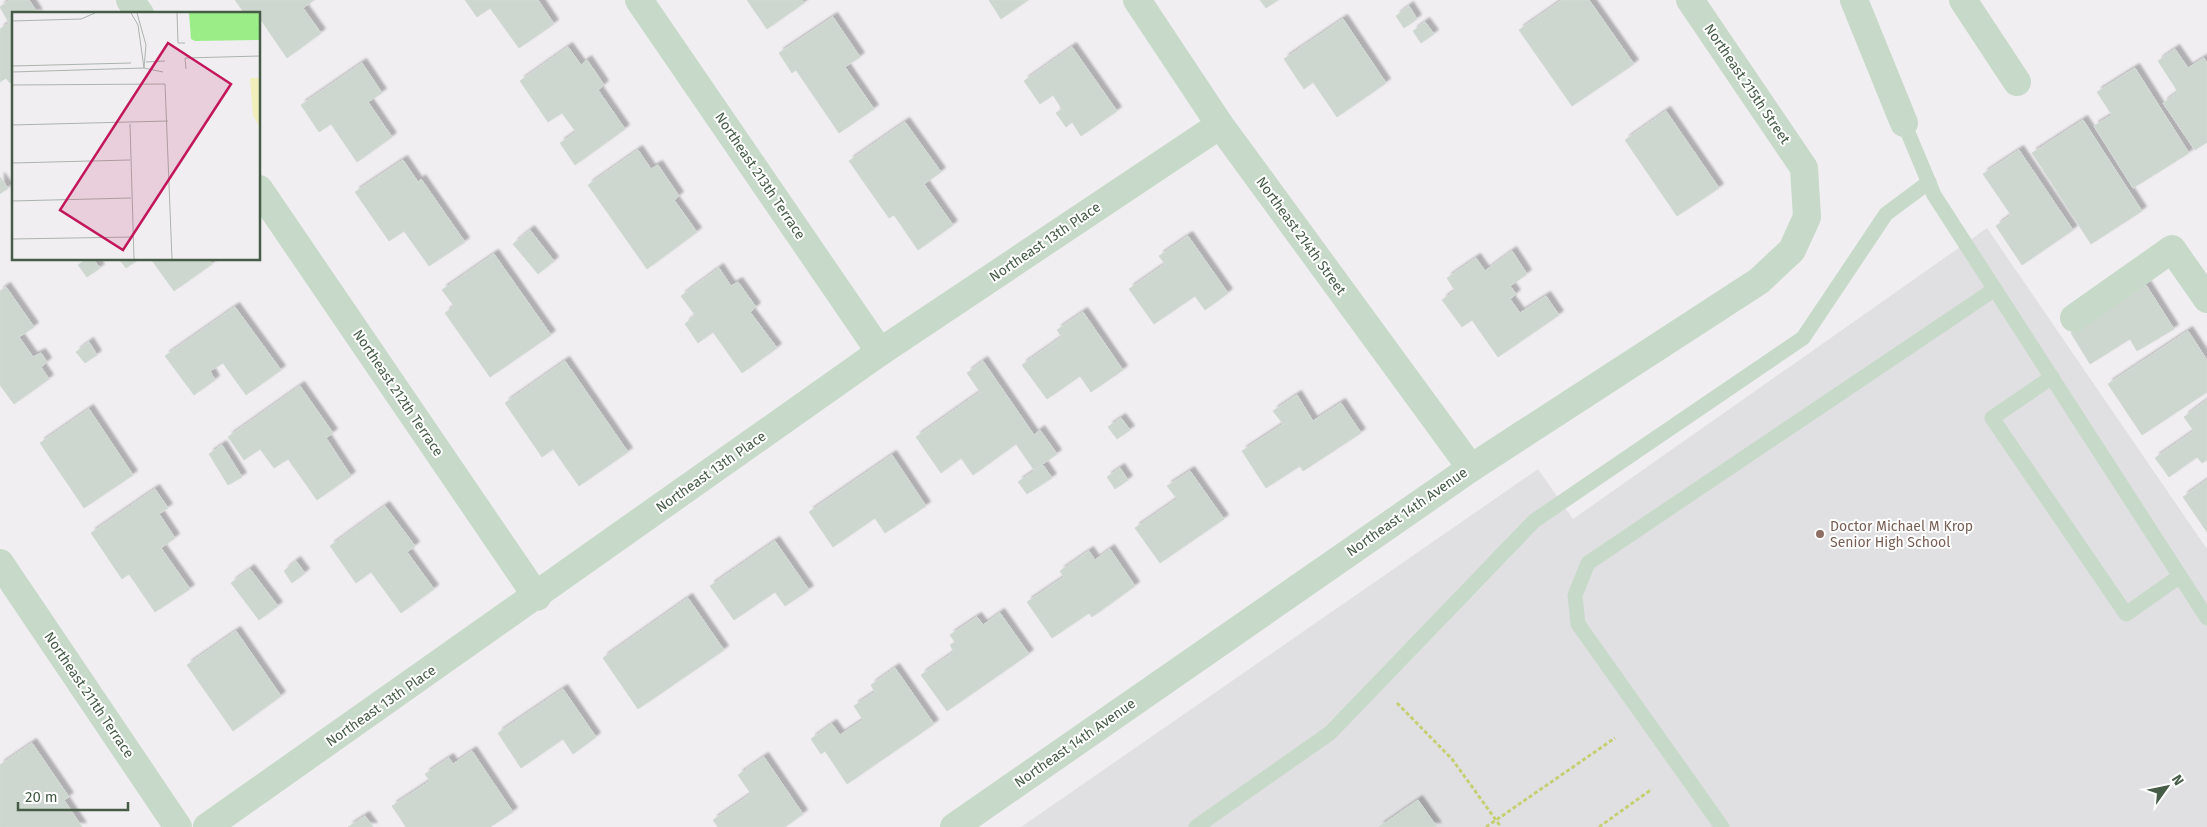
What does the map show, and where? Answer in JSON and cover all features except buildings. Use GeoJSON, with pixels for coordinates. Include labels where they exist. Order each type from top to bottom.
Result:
{"type":"FeatureCollection","features":[{"type":"Feature","properties":{"kind":"street"},"geometry":{"type":"LineString","coordinates":[[130,0],[139,12]]}},
{"type":"Feature","properties":{"kind":"street","name":"Northeast 213th Terrace"},"geometry":{"type":"LineString","coordinates":[[640,0],[880,352]]}},
{"type":"Feature","properties":{"kind":"street","name":"Northeast 214th Street"},"geometry":{"type":"LineString","coordinates":[[1137,0],[1220,125],[1471,468]]}},
{"type":"Feature","properties":{"kind":"street","name":"Northeast 215th Street"},"geometry":{"type":"LineString","coordinates":[[1690,0],[1804,168]]}},
{"type":"Feature","properties":{"kind":"street"},"geometry":{"type":"LineString","coordinates":[[1854,0],[1904,123]]}},
{"type":"Feature","properties":{"kind":"street"},"geometry":{"type":"LineString","coordinates":[[1963,0],[2017,82]]}},
{"type":"Feature","properties":{"kind":"street","name":"Northeast 13th Place"},"geometry":{"type":"LineString","coordinates":[[208,827],[880,352],[1220,125]]}},
{"type":"Feature","properties":{"kind":"street","name":"Northeast 14th Avenue"},"geometry":{"type":"LineString","coordinates":[[954,827],[1471,468],[1759,280],[1792,250],[1807,217],[1804,168]]}},
{"type":"Feature","properties":{"kind":"street","name":"Northeast 212th Terrace"},"geometry":{"type":"LineString","coordinates":[[260,190],[537,596]]}},
{"type":"Feature","properties":{"kind":"street"},"geometry":{"type":"LineString","coordinates":[[2074,318],[2172,249],[2207,299]]}},
{"type":"Feature","properties":{"kind":"street","name":"Northeast 211th Terrace"},"geometry":{"type":"LineString","coordinates":[[0,563],[178,827]]}},
{"type":"Feature","properties":{"kind":"lane"},"geometry":{"type":"LineString","coordinates":[[1904,123],[1934,195],[2207,618]]}},
{"type":"Feature","properties":{"kind":"lane"},"geometry":{"type":"LineString","coordinates":[[1196,827],[1330,733],[1534,521],[1803,338],[1886,214],[1929,182]]}},
{"type":"Feature","properties":{"kind":"lane"},"geometry":{"type":"LineString","coordinates":[[1722,827],[1578,624],[1575,595],[1588,563],[1995,289]]}},
{"type":"Feature","properties":{"kind":"lane"},"geometry":{"type":"LineString","coordinates":[[2052,377],[1992,418],[2126,614],[2180,576]]}},
{"type":"Feature","properties":{"kind":"path"},"geometry":{"type":"LineString","coordinates":[[1397,703],[1452,759],[1501,827]]}},
{"type":"Feature","properties":{"kind":"path"},"geometry":{"type":"LineString","coordinates":[[1486,827],[1615,738]]}},
{"type":"Feature","properties":{"kind":"path"},"geometry":{"type":"LineString","coordinates":[[1599,827],[1652,789]]}},
{"type":"Feature","properties":{"kind":"shaded area","name":"Doctor Michael M Krop Senior High School"},"geometry":{"type":"Polygon","coordinates":[[[1987,228],[2207,549],[2207,827],[1021,827],[1538,469],[1573,519],[1987,228]]]}},
{"type":"Feature","properties":{"kind":"place","name":"Doctor Michael M Krop Senior High School"},"geometry":{"type":"Point","coordinates":[1820,534]}}]}
